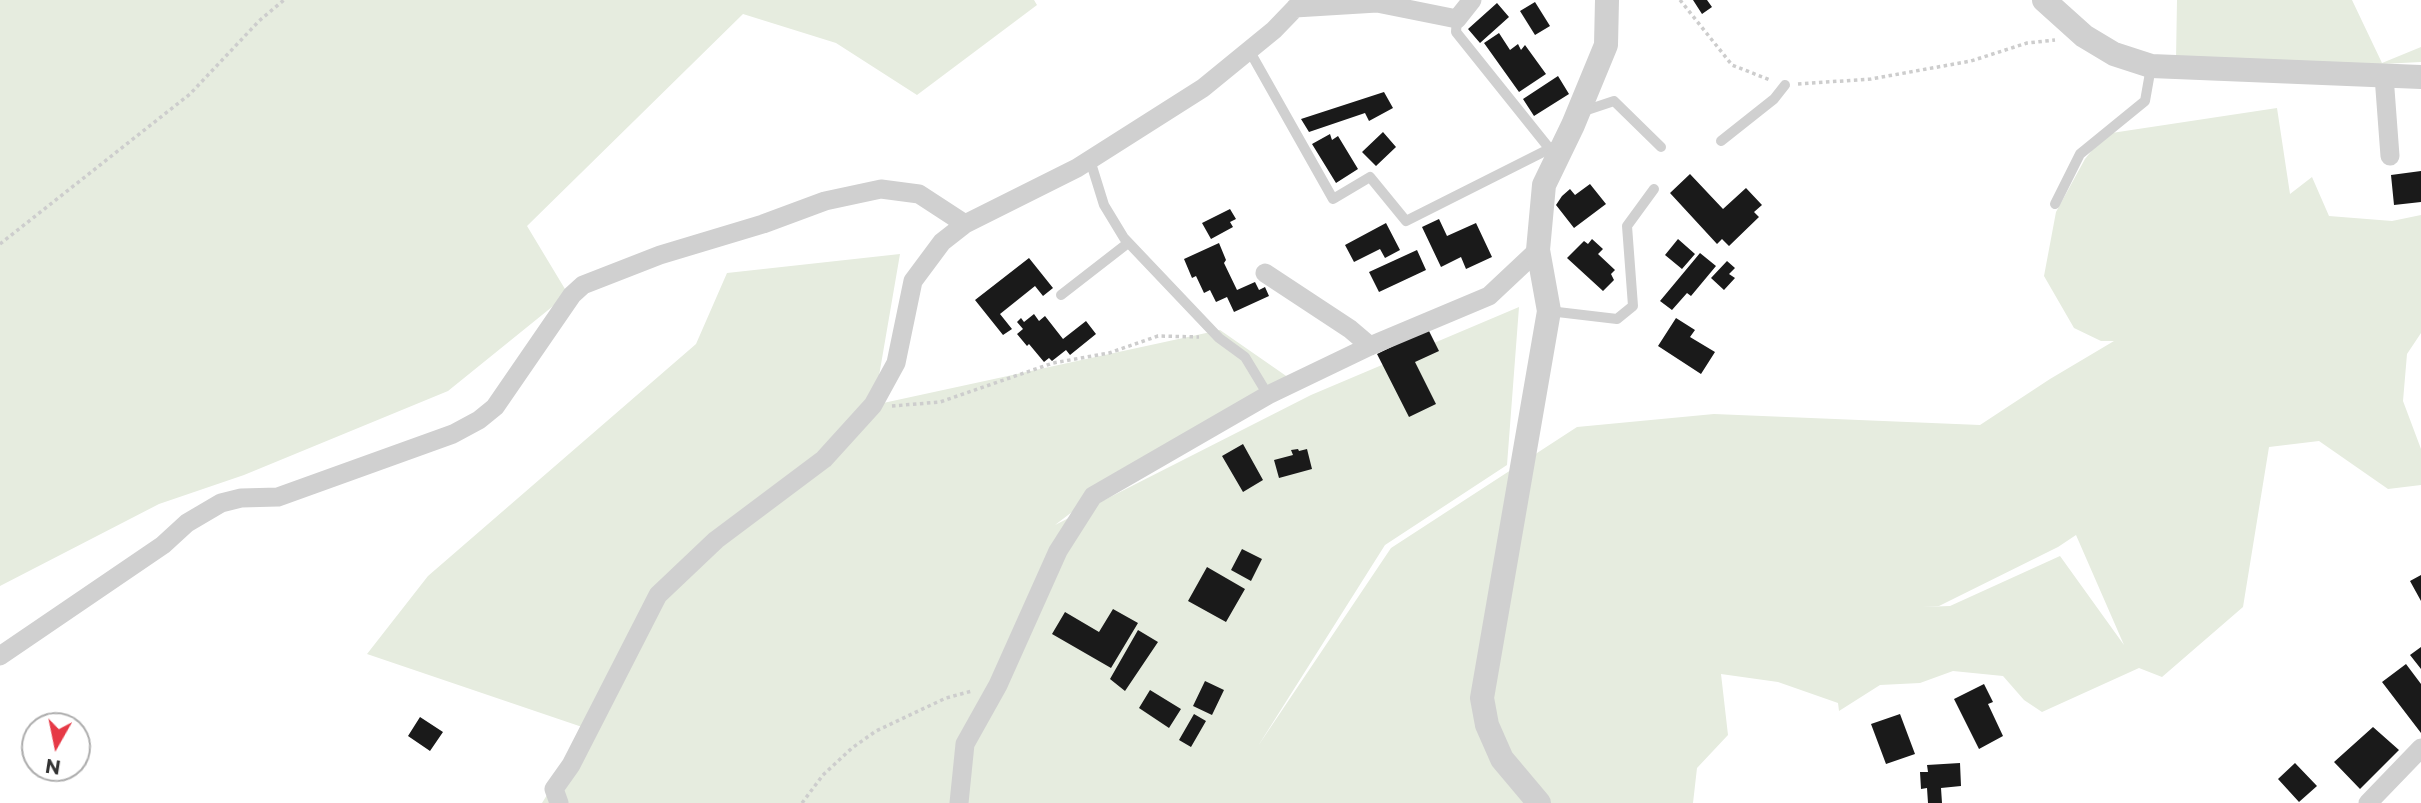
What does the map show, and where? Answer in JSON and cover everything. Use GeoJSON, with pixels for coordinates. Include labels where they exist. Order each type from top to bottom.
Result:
{"type":"FeatureCollection","features":[{"type":"Feature","properties":{"kind":"street"},"geometry":{"type":"LineString","coordinates":[[551,799],[658,595],[716,540],[824,459],[873,405],[897,363],[913,281],[943,242],[965,224],[1090,160],[1203,88],[1299,4],[1377,3],[1457,19],[1472,0]]}},
{"type":"Feature","properties":{"kind":"street"},"geometry":{"type":"LineString","coordinates":[[1539,803],[1502,759],[1487,725],[1482,698],[1549,311],[1538,250],[1544,185],[1558,144],[1578,113],[1606,45],[1607,0]]}},
{"type":"Feature","properties":{"kind":"street"},"geometry":{"type":"LineString","coordinates":[[2044,0],[2084,36],[2114,54],[2151,66],[2421,77]]}},
{"type":"Feature","properties":{"kind":"street"},"geometry":{"type":"LineString","coordinates":[[2384,75],[2390,156]]}},
{"type":"Feature","properties":{"kind":"street"},"geometry":{"type":"LineString","coordinates":[[0,656],[163,545],[187,523],[221,503],[241,498],[278,497],[453,434],[479,420],[495,407],[572,295],[583,285],[660,254],[763,225],[825,201],[881,189],[919,194],[965,224]]}},
{"type":"Feature","properties":{"kind":"street"},"geometry":{"type":"LineString","coordinates":[[959,803],[965,744],[998,685],[1058,551],[1093,496],[1268,395],[1370,346],[1489,296],[1538,250]]}},
{"type":"Feature","properties":{"kind":"street"},"geometry":{"type":"LineString","coordinates":[[1265,273],[1350,329],[1370,346]]}},
{"type":"Feature","properties":{"kind":"street"},"geometry":{"type":"LineString","coordinates":[[2368,803],[2421,748]]}},
{"type":"Feature","properties":{"kind":"lane"},"geometry":{"type":"LineString","coordinates":[[1249,50],[1333,199],[1370,177],[1406,221],[1558,144],[1456,32],[1457,19]]}},
{"type":"Feature","properties":{"kind":"lane"},"geometry":{"type":"LineString","coordinates":[[2055,204],[2080,154],[2145,102],[2151,66]]}},
{"type":"Feature","properties":{"kind":"lane"},"geometry":{"type":"LineString","coordinates":[[1721,141],[1774,99],[1785,85]]}},
{"type":"Feature","properties":{"kind":"lane"},"geometry":{"type":"LineString","coordinates":[[1578,113],[1614,102],[1661,147]]}},
{"type":"Feature","properties":{"kind":"lane"},"geometry":{"type":"LineString","coordinates":[[1090,160],[1104,205],[1128,243],[1219,338],[1245,357],[1268,395]]}},
{"type":"Feature","properties":{"kind":"lane"},"geometry":{"type":"LineString","coordinates":[[1549,311],[1617,319],[1633,306],[1628,226],[1654,189]]}},
{"type":"Feature","properties":{"kind":"lane"},"geometry":{"type":"LineString","coordinates":[[1061,295],[1128,243]]}},
{"type":"Feature","properties":{"kind":"path"},"geometry":{"type":"LineString","coordinates":[[0,244],[190,94],[259,21],[285,0]]}},
{"type":"Feature","properties":{"kind":"path"},"geometry":{"type":"LineString","coordinates":[[1680,0],[1732,65],[1785,85],[1871,79],[1971,61],[2027,43],[2084,36]]}},
{"type":"Feature","properties":{"kind":"path"},"geometry":{"type":"LineString","coordinates":[[873,405],[906,406],[940,402],[1053,363],[1109,353],[1158,336],[1219,338]]}},
{"type":"Feature","properties":{"kind":"path"},"geometry":{"type":"LineString","coordinates":[[802,803],[823,775],[876,731],[946,698],[998,685]]}},
{"type":"Feature","properties":{"kind":"shaded area"},"geometry":{"type":"Polygon","coordinates":[[[0,0],[1034,0],[1037,5],[917,95],[836,43],[743,14],[527,226],[568,294],[448,391],[244,475],[159,504],[0,586],[0,0]]]}},
{"type":"Feature","properties":{"kind":"shaded area"},"geometry":{"type":"Polygon","coordinates":[[[2177,0],[2352,0],[2382,63],[2421,47],[2421,62],[2382,64],[2176,60],[2177,0]]]}},
{"type":"Feature","properties":{"kind":"shaded area"},"geometry":{"type":"Polygon","coordinates":[[[2277,108],[2290,194],[2312,177],[2329,216],[2392,221],[2421,215],[2421,333],[2407,354],[2403,401],[2421,449],[2421,485],[2388,489],[2319,441],[2269,447],[2243,607],[2162,677],[2139,668],[2042,712],[2024,700],[2003,676],[1953,671],[1920,683],[1880,685],[1839,711],[1838,703],[1778,682],[1721,674],[1728,735],[1697,768],[1693,803],[542,803],[588,729],[367,654],[428,576],[696,344],[727,273],[900,254],[874,405],[1220,330],[1292,380],[1093,496],[1055,525],[1311,395],[1519,307],[1507,465],[1385,545],[1258,746],[1391,548],[1577,427],[1714,414],[1980,425],[2114,341],[2101,341],[2074,328],[2044,276],[2056,212],[2085,159],[2105,134],[2277,108]],[[2076,535],[2058,547],[1939,606],[1922,607],[1950,606],[2060,556],[2124,645],[2076,535]]]}},
{"type":"Feature","properties":{"kind":"building"},"geometry":{"type":"Polygon","coordinates":[[[1693,0],[1707,0],[1712,7],[1702,14],[1693,0]]]}},
{"type":"Feature","properties":{"kind":"building"},"geometry":{"type":"Polygon","coordinates":[[[1535,2],[1550,26],[1535,35],[1520,11],[1535,2]]]}},
{"type":"Feature","properties":{"kind":"building"},"geometry":{"type":"Polygon","coordinates":[[[1497,3],[1509,17],[1480,43],[1468,29],[1497,3]]]}},
{"type":"Feature","properties":{"kind":"building"},"geometry":{"type":"Polygon","coordinates":[[[1499,33],[1510,50],[1518,44],[1521,50],[1525,45],[1546,74],[1519,92],[1484,43],[1499,33]]]}},
{"type":"Feature","properties":{"kind":"building"},"geometry":{"type":"Polygon","coordinates":[[[1558,76],[1569,94],[1534,116],[1523,99],[1558,76]]]}},
{"type":"Feature","properties":{"kind":"building"},"geometry":{"type":"Polygon","coordinates":[[[1384,92],[1393,108],[1369,121],[1365,113],[1309,132],[1301,119],[1384,92]]]}},
{"type":"Feature","properties":{"kind":"building"},"geometry":{"type":"Polygon","coordinates":[[[1383,132],[1396,147],[1376,166],[1362,152],[1383,132]]]}},
{"type":"Feature","properties":{"kind":"building"},"geometry":{"type":"Polygon","coordinates":[[[1330,134],[1332,140],[1338,136],[1358,169],[1336,183],[1312,144],[1330,134]]]}},
{"type":"Feature","properties":{"kind":"building"},"geometry":{"type":"Polygon","coordinates":[[[2421,171],[2421,202],[2394,205],[2391,175],[2421,171]]]}},
{"type":"Feature","properties":{"kind":"building"},"geometry":{"type":"Polygon","coordinates":[[[1690,174],[1723,209],[1746,188],[1762,205],[1754,212],[1759,217],[1729,246],[1722,239],[1717,244],[1670,193],[1690,174]]]}},
{"type":"Feature","properties":{"kind":"building"},"geometry":{"type":"Polygon","coordinates":[[[1590,184],[1606,204],[1574,228],[1556,205],[1570,189],[1575,195],[1590,184]]]}},
{"type":"Feature","properties":{"kind":"building"},"geometry":{"type":"Polygon","coordinates":[[[1230,209],[1236,219],[1230,222],[1233,227],[1211,239],[1202,223],[1230,209]]]}},
{"type":"Feature","properties":{"kind":"building"},"geometry":{"type":"Polygon","coordinates":[[[1439,219],[1447,236],[1476,223],[1492,257],[1466,269],[1461,257],[1441,267],[1422,227],[1439,219]]]}},
{"type":"Feature","properties":{"kind":"building"},"geometry":{"type":"Polygon","coordinates":[[[1386,223],[1400,250],[1385,258],[1380,249],[1354,262],[1345,245],[1386,223]]]}},
{"type":"Feature","properties":{"kind":"building"},"geometry":{"type":"Polygon","coordinates":[[[1592,239],[1603,249],[1598,254],[1615,270],[1611,274],[1614,280],[1603,291],[1567,258],[1584,241],[1588,244],[1592,239]]]}},
{"type":"Feature","properties":{"kind":"building"},"geometry":{"type":"Polygon","coordinates":[[[1678,239],[1695,254],[1682,269],[1665,255],[1678,239]]]}},
{"type":"Feature","properties":{"kind":"building"},"geometry":{"type":"Polygon","coordinates":[[[1219,243],[1226,260],[1224,263],[1237,290],[1255,282],[1259,290],[1265,287],[1269,296],[1234,312],[1227,297],[1216,302],[1210,290],[1204,293],[1196,276],[1192,278],[1184,259],[1219,243]]]}},
{"type":"Feature","properties":{"kind":"building"},"geometry":{"type":"Polygon","coordinates":[[[1417,250],[1426,270],[1379,292],[1369,272],[1417,250]]]}},
{"type":"Feature","properties":{"kind":"building"},"geometry":{"type":"Polygon","coordinates":[[[1700,253],[1716,266],[1691,296],[1687,293],[1672,310],[1660,301],[1700,253]]]}},
{"type":"Feature","properties":{"kind":"building"},"geometry":{"type":"Polygon","coordinates":[[[1029,258],[1053,288],[1043,296],[1035,286],[1000,314],[1012,329],[1003,335],[975,300],[1029,258]]]}},
{"type":"Feature","properties":{"kind":"building"},"geometry":{"type":"Polygon","coordinates":[[[1727,261],[1735,268],[1729,274],[1735,278],[1724,290],[1711,278],[1727,261]]]}},
{"type":"Feature","properties":{"kind":"building"},"geometry":{"type":"Polygon","coordinates":[[[1034,314],[1039,321],[1045,316],[1063,339],[1086,321],[1096,334],[1070,355],[1066,350],[1052,361],[1049,358],[1044,362],[1017,334],[1023,329],[1017,322],[1021,318],[1024,322],[1034,314]]]}},
{"type":"Feature","properties":{"kind":"building"},"geometry":{"type":"Polygon","coordinates":[[[1676,318],[1695,330],[1690,337],[1715,352],[1701,374],[1658,346],[1676,318]]]}},
{"type":"Feature","properties":{"kind":"building"},"geometry":{"type":"Polygon","coordinates":[[[1428,329],[1439,351],[1415,362],[1436,404],[1409,417],[1377,354],[1428,329]]]}},
{"type":"Feature","properties":{"kind":"building"},"geometry":{"type":"Polygon","coordinates":[[[1243,444],[1263,480],[1243,492],[1222,456],[1243,444]]]}},
{"type":"Feature","properties":{"kind":"building"},"geometry":{"type":"Polygon","coordinates":[[[1307,449],[1312,469],[1279,478],[1274,460],[1293,455],[1291,450],[1307,449]]]}},
{"type":"Feature","properties":{"kind":"building"},"geometry":{"type":"Polygon","coordinates":[[[1242,549],[1262,559],[1251,581],[1231,570],[1242,549]]]}},
{"type":"Feature","properties":{"kind":"building"},"geometry":{"type":"Polygon","coordinates":[[[1207,567],[1245,589],[1226,622],[1188,601],[1207,567]]]}},
{"type":"Feature","properties":{"kind":"building"},"geometry":{"type":"Polygon","coordinates":[[[2421,575],[2421,601],[2410,581],[2421,575]]]}},
{"type":"Feature","properties":{"kind":"building"},"geometry":{"type":"Polygon","coordinates":[[[1113,609],[1138,623],[1111,668],[1052,634],[1065,612],[1099,632],[1113,609]]]}},
{"type":"Feature","properties":{"kind":"building"},"geometry":{"type":"Polygon","coordinates":[[[1138,630],[1158,642],[1125,691],[1110,679],[1138,630]]]}},
{"type":"Feature","properties":{"kind":"building"},"geometry":{"type":"Polygon","coordinates":[[[2421,647],[2421,669],[2410,655],[2421,647]]]}},
{"type":"Feature","properties":{"kind":"building"},"geometry":{"type":"Polygon","coordinates":[[[2406,664],[2421,684],[2421,733],[2382,682],[2406,664]]]}},
{"type":"Feature","properties":{"kind":"building"},"geometry":{"type":"Polygon","coordinates":[[[1205,681],[1224,690],[1212,715],[1193,706],[1205,681]]]}},
{"type":"Feature","properties":{"kind":"building"},"geometry":{"type":"Polygon","coordinates":[[[1984,684],[1993,702],[1988,704],[2003,736],[1979,749],[1954,699],[1984,684]]]}},
{"type":"Feature","properties":{"kind":"building"},"geometry":{"type":"Polygon","coordinates":[[[1150,690],[1181,709],[1169,728],[1139,708],[1150,690]]]}},
{"type":"Feature","properties":{"kind":"building"},"geometry":{"type":"Polygon","coordinates":[[[1194,714],[1206,721],[1191,747],[1179,740],[1194,714]]]}},
{"type":"Feature","properties":{"kind":"building"},"geometry":{"type":"Polygon","coordinates":[[[1900,714],[1915,754],[1886,764],[1871,724],[1900,714]]]}},
{"type":"Feature","properties":{"kind":"building"},"geometry":{"type":"Polygon","coordinates":[[[420,717],[443,732],[430,751],[408,736],[420,717]]]}},
{"type":"Feature","properties":{"kind":"building"},"geometry":{"type":"Polygon","coordinates":[[[2373,727],[2399,750],[2360,789],[2334,762],[2373,727]]]}},
{"type":"Feature","properties":{"kind":"building"},"geometry":{"type":"Polygon","coordinates":[[[1960,763],[1961,786],[1941,788],[1942,803],[1928,803],[1927,788],[1921,789],[1920,772],[1928,772],[1927,765],[1960,763]]]}},
{"type":"Feature","properties":{"kind":"building"},"geometry":{"type":"Polygon","coordinates":[[[2295,763],[2317,786],[2299,802],[2278,779],[2295,763]]]}}]}
